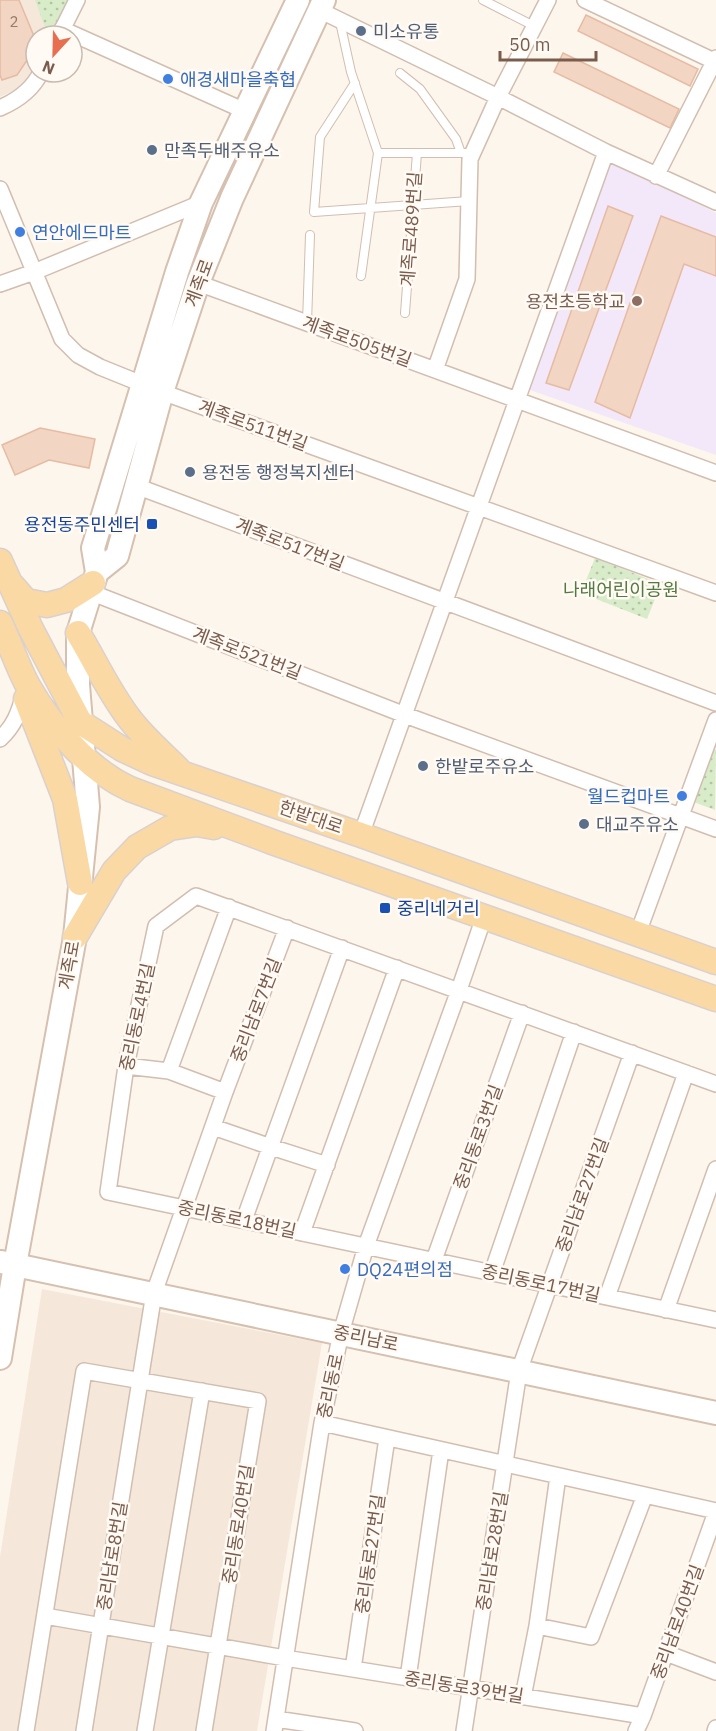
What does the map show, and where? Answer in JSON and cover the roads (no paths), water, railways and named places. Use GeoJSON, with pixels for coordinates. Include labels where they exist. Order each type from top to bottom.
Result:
{"type":"FeatureCollection","features":[{"type":"Feature","properties":{"kind":"main road","name":"계족로"},"geometry":{"type":"LineString","coordinates":[[93,582],[117,556],[136,486],[152,388],[177,272],[201,203],[297,0]]}},
{"type":"Feature","properties":{"kind":"main road","name":"계족로"},"geometry":{"type":"LineString","coordinates":[[0,1358],[8,1263],[75,937],[88,807],[80,722],[78,633],[93,582],[93,548],[152,388],[232,198],[322,5]]}},
{"type":"Feature","properties":{"kind":"main road"},"geometry":{"type":"LineString","coordinates":[[3,570],[26,601],[47,605],[66,600],[93,582]]}},
{"type":"Feature","properties":{"kind":"main road","name":"한밭대로"},"geometry":{"type":"LineString","coordinates":[[3,570],[80,722],[138,758],[716,962]]}},
{"type":"Feature","properties":{"kind":"main road"},"geometry":{"type":"LineString","coordinates":[[3,630],[9,658],[65,799],[80,883]]}},
{"type":"Feature","properties":{"kind":"main road","name":"한밭대로"},"geometry":{"type":"LineString","coordinates":[[3,630],[28,686],[55,725],[97,770],[114,782],[275,843],[716,999]]}},
{"type":"Feature","properties":{"kind":"main road"},"geometry":{"type":"LineString","coordinates":[[78,633],[129,718],[182,773]]}},
{"type":"Feature","properties":{"kind":"main road"},"geometry":{"type":"LineString","coordinates":[[75,937],[114,871],[137,847],[170,828],[197,824],[207,825],[275,843]]}},
{"type":"Feature","properties":{"kind":"main road","name":"중리남로"},"geometry":{"type":"LineString","coordinates":[[8,1263],[716,1413]]}},
{"type":"Feature","properties":{"kind":"street"},"geometry":{"type":"LineString","coordinates":[[65,24],[77,0]]}},
{"type":"Feature","properties":{"kind":"street"},"geometry":{"type":"LineString","coordinates":[[435,370],[467,279],[470,159],[466,153],[548,0]]}},
{"type":"Feature","properties":{"kind":"street"},"geometry":{"type":"LineString","coordinates":[[585,0],[715,61],[656,176]]}},
{"type":"Feature","properties":{"kind":"street"},"geometry":{"type":"LineString","coordinates":[[322,5],[339,20],[606,152],[716,202]]}},
{"type":"Feature","properties":{"kind":"street"},"geometry":{"type":"LineString","coordinates":[[84,43],[244,111]]}},
{"type":"Feature","properties":{"kind":"street"},"geometry":{"type":"LineString","coordinates":[[0,108],[17,101],[33,84]]}},
{"type":"Feature","properties":{"kind":"street"},"geometry":{"type":"LineString","coordinates":[[361,835],[606,152]]}},
{"type":"Feature","properties":{"kind":"street","name":"계족로511번길"},"geometry":{"type":"LineString","coordinates":[[0,189],[62,339],[78,356],[152,388],[716,593]]}},
{"type":"Feature","properties":{"kind":"street"},"geometry":{"type":"LineString","coordinates":[[0,284],[201,203]]}},
{"type":"Feature","properties":{"kind":"street","name":"계족로505번길"},"geometry":{"type":"LineString","coordinates":[[198,283],[716,473]]}},
{"type":"Feature","properties":{"kind":"street","name":"계족로517번길"},"geometry":{"type":"LineString","coordinates":[[136,486],[716,703]]}},
{"type":"Feature","properties":{"kind":"street","name":"계족로521번길"},"geometry":{"type":"LineString","coordinates":[[93,582],[405,715],[716,829]]}},
{"type":"Feature","properties":{"kind":"street"},"geometry":{"type":"LineString","coordinates":[[0,739],[18,717],[24,694]]}},
{"type":"Feature","properties":{"kind":"street"},"geometry":{"type":"LineString","coordinates":[[638,933],[716,720]]}},
{"type":"Feature","properties":{"kind":"street","name":"중리동로4번길"},"geometry":{"type":"LineString","coordinates":[[108,1192],[126,1066],[156,926],[196,896],[459,990]]}},
{"type":"Feature","properties":{"kind":"street"},"geometry":{"type":"LineString","coordinates":[[169,1071],[229,907]]}},
{"type":"Feature","properties":{"kind":"street","name":"중리동로"},"geometry":{"type":"LineString","coordinates":[[275,1725],[322,1424],[341,1333],[366,1246],[484,917]]}},
{"type":"Feature","properties":{"kind":"street","name":"중리남로7번길"},"geometry":{"type":"LineString","coordinates":[[154,1293],[225,1092],[287,928]]}},
{"type":"Feature","properties":{"kind":"street"},"geometry":{"type":"LineString","coordinates":[[244,1220],[342,948]]}},
{"type":"Feature","properties":{"kind":"street"},"geometry":{"type":"LineString","coordinates":[[302,1233],[397,968]]}},
{"type":"Feature","properties":{"kind":"street"},"geometry":{"type":"LineString","coordinates":[[459,990],[716,1084]]}},
{"type":"Feature","properties":{"kind":"street","name":"중리동로3번길"},"geometry":{"type":"LineString","coordinates":[[434,1260],[522,1013]]}},
{"type":"Feature","properties":{"kind":"street"},"geometry":{"type":"LineString","coordinates":[[492,1273],[574,1032]]}},
{"type":"Feature","properties":{"kind":"street","name":"중리남로27번길"},"geometry":{"type":"LineString","coordinates":[[519,1371],[632,1053]]}},
{"type":"Feature","properties":{"kind":"street"},"geometry":{"type":"LineString","coordinates":[[126,1066],[169,1071],[225,1092]]}},
{"type":"Feature","properties":{"kind":"street"},"geometry":{"type":"LineString","coordinates":[[607,1297],[686,1073]]}},
{"type":"Feature","properties":{"kind":"street"},"geometry":{"type":"LineString","coordinates":[[213,1126],[327,1165]]}},
{"type":"Feature","properties":{"kind":"street"},"geometry":{"type":"LineString","coordinates":[[666,1310],[716,1170]]}},
{"type":"Feature","properties":{"kind":"street","name":"중리동로18번길"},"geometry":{"type":"LineString","coordinates":[[108,1192],[366,1246]]}},
{"type":"Feature","properties":{"kind":"street","name":"중리동로17번길"},"geometry":{"type":"LineString","coordinates":[[366,1246],[716,1320]]}},
{"type":"Feature","properties":{"kind":"street","name":"중리남로8번길"},"geometry":{"type":"LineString","coordinates":[[84,1731],[154,1293]]}},
{"type":"Feature","properties":{"kind":"street"},"geometry":{"type":"LineString","coordinates":[[26,1731],[84,1371],[202,1391],[145,1731]]}},
{"type":"Feature","properties":{"kind":"street","name":"중리남로28번길"},"geometry":{"type":"LineString","coordinates":[[464,1731],[519,1371]]}},
{"type":"Feature","properties":{"kind":"street","name":"중리동로40번길"},"geometry":{"type":"LineString","coordinates":[[202,1391],[258,1401],[204,1731]]}},
{"type":"Feature","properties":{"kind":"street"},"geometry":{"type":"LineString","coordinates":[[322,1424],[716,1511]]}},
{"type":"Feature","properties":{"kind":"street","name":"중리동로27번길"},"geometry":{"type":"LineString","coordinates":[[354,1669],[387,1438]]}},
{"type":"Feature","properties":{"kind":"street"},"geometry":{"type":"LineString","coordinates":[[408,1678],[441,1450]]}},
{"type":"Feature","properties":{"kind":"street"},"geometry":{"type":"LineString","coordinates":[[523,1697],[537,1626],[558,1476]]}},
{"type":"Feature","properties":{"kind":"street"},"geometry":{"type":"LineString","coordinates":[[537,1626],[591,1637],[645,1495]]}},
{"type":"Feature","properties":{"kind":"street","name":"중리남로40번길"},"geometry":{"type":"LineString","coordinates":[[636,1731],[716,1511]]}},
{"type":"Feature","properties":{"kind":"street"},"geometry":{"type":"LineString","coordinates":[[45,1616],[285,1658]]}},
{"type":"Feature","properties":{"kind":"street"},"geometry":{"type":"LineString","coordinates":[[666,1653],[716,1671]]}},
{"type":"Feature","properties":{"kind":"street","name":"중리동로39번길"},"geometry":{"type":"LineString","coordinates":[[285,1658],[643,1716]]}},
{"type":"Feature","properties":{"kind":"street"},"geometry":{"type":"LineString","coordinates":[[275,1725],[344,1730]]}},
{"type":"Feature","properties":{"kind":"lane"},"geometry":{"type":"LineString","coordinates":[[483,0],[534,26]]}},
{"type":"Feature","properties":{"kind":"lane"},"geometry":{"type":"LineString","coordinates":[[339,20],[355,83],[378,153],[361,276]]}},
{"type":"Feature","properties":{"kind":"lane"},"geometry":{"type":"LineString","coordinates":[[400,73],[420,89],[466,153]]}},
{"type":"Feature","properties":{"kind":"lane"},"geometry":{"type":"LineString","coordinates":[[355,83],[320,137],[314,212],[469,201]]}},
{"type":"Feature","properties":{"kind":"lane"},"geometry":{"type":"LineString","coordinates":[[378,153],[417,153]]}},
{"type":"Feature","properties":{"kind":"lane","name":"계족로489번길"},"geometry":{"type":"LineString","coordinates":[[405,313],[417,153],[466,153]]}},
{"type":"Feature","properties":{"kind":"lane"},"geometry":{"type":"LineString","coordinates":[[307,323],[309,235]]}},
{"type":"Feature","properties":{"kind":"place","name":"미소유통"},"geometry":{"type":"Point","coordinates":[361,31]}},
{"type":"Feature","properties":{"kind":"place","name":"애경새마을축협"},"geometry":{"type":"Point","coordinates":[168,79]}},
{"type":"Feature","properties":{"kind":"place","name":"만족두배주유소"},"geometry":{"type":"Point","coordinates":[152,150]}},
{"type":"Feature","properties":{"kind":"place","name":"연안에드마트"},"geometry":{"type":"Point","coordinates":[20,232]}},
{"type":"Feature","properties":{"kind":"place","name":"용전초등학교"},"geometry":{"type":"Point","coordinates":[637,301]}},
{"type":"Feature","properties":{"kind":"place","name":"용전동 행정복지센터"},"geometry":{"type":"Point","coordinates":[190,472]}},
{"type":"Feature","properties":{"kind":"place","name":"용전동주민센터"},"geometry":{"type":"Point","coordinates":[152,524]}},
{"type":"Feature","properties":{"kind":"place","name":"한밭로주유소"},"geometry":{"type":"Point","coordinates":[423,766]}},
{"type":"Feature","properties":{"kind":"place","name":"월드컵마트"},"geometry":{"type":"Point","coordinates":[682,796]}},
{"type":"Feature","properties":{"kind":"place","name":"대교주유소"},"geometry":{"type":"Point","coordinates":[584,824]}},
{"type":"Feature","properties":{"kind":"place","name":"중리네거리"},"geometry":{"type":"Point","coordinates":[385,908]}},
{"type":"Feature","properties":{"kind":"place","name":"DQ24편의점"},"geometry":{"type":"Point","coordinates":[345,1269]}},
{"type":"Feature","properties":{"kind":"park label","name":"나래어린이공원"},"geometry":{"type":"Point","coordinates":[621,589]}}]}
